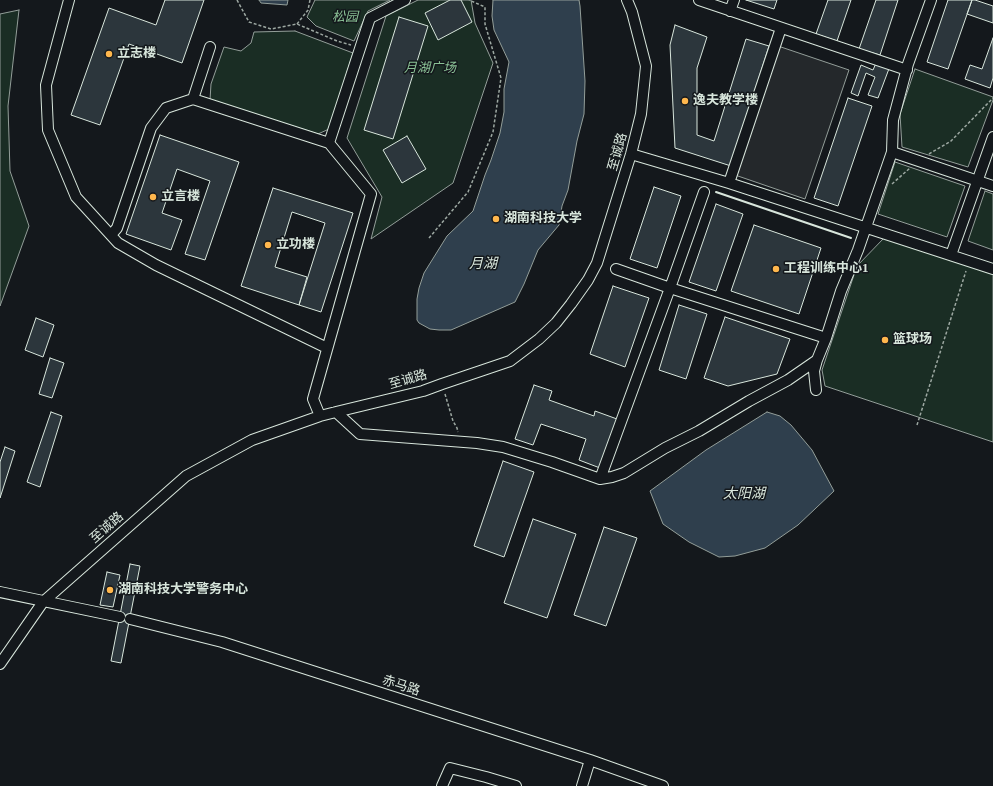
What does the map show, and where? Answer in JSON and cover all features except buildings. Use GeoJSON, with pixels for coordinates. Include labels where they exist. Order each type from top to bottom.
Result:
{"type":"FeatureCollection","features":[{"type":"Feature","properties":{"kind":"street"},"geometry":{"type":"LineString","coordinates":[[69,0],[46,85],[48,130],[76,197],[118,243],[156,265],[326,348]]}},
{"type":"Feature","properties":{"kind":"street"},"geometry":{"type":"LineString","coordinates":[[329,143],[370,18],[405,0]]}},
{"type":"Feature","properties":{"kind":"street","name":"至诚路"},"geometry":{"type":"LineString","coordinates":[[0,664],[43,602],[186,476],[252,440],[320,416],[423,391],[510,361],[539,339],[556,323],[588,280],[596,263],[607,233],[631,154],[641,114],[646,66],[632,12],[627,0]]}},
{"type":"Feature","properties":{"kind":"street"},"geometry":{"type":"LineString","coordinates":[[698,0],[907,70]]}},
{"type":"Feature","properties":{"kind":"street"},"geometry":{"type":"LineString","coordinates":[[730,11],[734,0]]}},
{"type":"Feature","properties":{"kind":"street"},"geometry":{"type":"LineString","coordinates":[[816,390],[814,371],[817,360],[826,338],[841,291],[866,228],[892,152],[893,120],[907,70],[931,0]]}},
{"type":"Feature","properties":{"kind":"street"},"geometry":{"type":"LineString","coordinates":[[729,183],[781,28]]}},
{"type":"Feature","properties":{"kind":"street"},"geometry":{"type":"LineString","coordinates":[[193,99],[210,47]]}},
{"type":"Feature","properties":{"kind":"street"},"geometry":{"type":"LineString","coordinates":[[111,235],[117,228],[151,128],[166,108],[193,99],[329,143],[371,194],[326,348],[313,399],[320,416]]}},
{"type":"Feature","properties":{"kind":"street"},"geometry":{"type":"LineString","coordinates":[[951,255],[993,137]]}},
{"type":"Feature","properties":{"kind":"street"},"geometry":{"type":"LineString","coordinates":[[892,152],[993,186]]}},
{"type":"Feature","properties":{"kind":"street"},"geometry":{"type":"LineString","coordinates":[[631,154],[729,183],[993,269]]}},
{"type":"Feature","properties":{"kind":"street"},"geometry":{"type":"LineString","coordinates":[[600,479],[704,192]]}},
{"type":"Feature","properties":{"kind":"street"},"geometry":{"type":"LineString","coordinates":[[616,269],[826,338]]}},
{"type":"Feature","properties":{"kind":"street"},"geometry":{"type":"LineString","coordinates":[[336,412],[360,434],[477,443],[503,448],[552,462],[600,479],[624,473],[664,448],[699,431],[788,380],[817,360]]}},
{"type":"Feature","properties":{"kind":"street","name":"赤马路"},"geometry":{"type":"LineString","coordinates":[[0,592],[125,618],[222,642],[593,761],[663,786]]}},
{"type":"Feature","properties":{"kind":"street"},"geometry":{"type":"LineString","coordinates":[[582,786],[593,761]]}},
{"type":"Feature","properties":{"kind":"street"},"geometry":{"type":"LineString","coordinates":[[588,786],[593,761]]}},
{"type":"Feature","properties":{"kind":"street"},"geometry":{"type":"LineString","coordinates":[[442,786],[450,768],[484,781],[516,786]]}},
{"type":"Feature","properties":{"kind":"path"},"geometry":{"type":"LineString","coordinates":[[237,0],[249,22],[271,28],[297,24],[337,41],[360,48]]}},
{"type":"Feature","properties":{"kind":"path"},"geometry":{"type":"LineString","coordinates":[[297,24],[308,10],[310,0]]}},
{"type":"Feature","properties":{"kind":"path"},"geometry":{"type":"LineString","coordinates":[[429,238],[468,192],[493,132],[501,78],[485,24],[485,6],[469,0]]}},
{"type":"Feature","properties":{"kind":"path"},"geometry":{"type":"LineString","coordinates":[[892,184],[918,161],[951,141],[993,98]]}},
{"type":"Feature","properties":{"kind":"path"},"geometry":{"type":"LineString","coordinates":[[917,425],[969,261]]}},
{"type":"Feature","properties":{"kind":"path"},"geometry":{"type":"LineString","coordinates":[[442,384],[453,421]]}},
{"type":"Feature","properties":{"kind":"green space","name":"松园"},"geometry":{"type":"Polygon","coordinates":[[[315,0],[390,0],[368,11],[354,41],[316,26],[307,17],[315,0]]]}},
{"type":"Feature","properties":{"kind":"green space","name":"月湖广场"},"geometry":{"type":"Polygon","coordinates":[[[418,0],[471,0],[475,23],[493,63],[453,183],[371,239],[382,197],[347,138],[386,16],[418,0]]]}},
{"type":"Feature","properties":{"kind":"green space"},"geometry":{"type":"Polygon","coordinates":[[[19,10],[8,106],[10,171],[29,226],[0,306],[0,14],[19,10]]]}},
{"type":"Feature","properties":{"kind":"green space"},"geometry":{"type":"Polygon","coordinates":[[[295,31],[353,53],[329,129],[318,134],[210,100],[211,84],[224,47],[241,51],[251,43],[254,32],[295,31]]]}},
{"type":"Feature","properties":{"kind":"green space"},"geometry":{"type":"Polygon","coordinates":[[[915,69],[993,97],[968,167],[902,147],[900,114],[915,69]]]}},
{"type":"Feature","properties":{"kind":"green space"},"geometry":{"type":"Polygon","coordinates":[[[895,162],[965,186],[947,237],[878,214],[895,162]]]}},
{"type":"Feature","properties":{"kind":"green space"},"geometry":{"type":"Polygon","coordinates":[[[985,191],[993,194],[993,250],[968,241],[985,191]]]}},
{"type":"Feature","properties":{"kind":"green space"},"geometry":{"type":"Polygon","coordinates":[[[884,238],[993,274],[993,442],[825,386],[822,370],[857,266],[884,238]]]}},
{"type":"Feature","properties":{"kind":"shaded area"},"geometry":{"type":"Polygon","coordinates":[[[778,46],[849,70],[805,199],[735,175],[778,46]]]}},
{"type":"Feature","properties":{"kind":"water"},"geometry":{"type":"Polygon","coordinates":[[[259,0],[288,0],[287,5],[261,3],[259,0]]]}},
{"type":"Feature","properties":{"kind":"water","name":"月湖"},"geometry":{"type":"Polygon","coordinates":[[[493,0],[579,0],[585,81],[584,114],[577,141],[568,190],[562,206],[559,225],[538,250],[515,302],[451,330],[430,329],[419,323],[417,320],[417,299],[424,273],[447,236],[473,211],[500,133],[504,112],[504,89],[509,62],[494,30],[492,16],[493,0]]]}},
{"type":"Feature","properties":{"kind":"water","name":"太阳湖"},"geometry":{"type":"Polygon","coordinates":[[[767,412],[780,416],[791,425],[812,450],[834,491],[798,525],[765,548],[735,556],[719,557],[689,542],[663,524],[650,491],[706,450],[767,412]]]}},
{"type":"Feature","properties":{"kind":"wall"},"geometry":{"type":"LineString","coordinates":[[716,192],[851,238]]}},
{"type":"Feature","properties":{"kind":"place","name":"立志楼"},"geometry":{"type":"Point","coordinates":[109,54]}},
{"type":"Feature","properties":{"kind":"place","name":"逸夫教学楼"},"geometry":{"type":"Point","coordinates":[685,101]}},
{"type":"Feature","properties":{"kind":"place","name":"立言楼"},"geometry":{"type":"Point","coordinates":[153,197]}},
{"type":"Feature","properties":{"kind":"place","name":"湖南科技大学"},"geometry":{"type":"Point","coordinates":[496,219]}},
{"type":"Feature","properties":{"kind":"place","name":"立功楼"},"geometry":{"type":"Point","coordinates":[268,245]}},
{"type":"Feature","properties":{"kind":"place","name":"工程训练中心1"},"geometry":{"type":"Point","coordinates":[776,269]}},
{"type":"Feature","properties":{"kind":"place","name":"篮球场"},"geometry":{"type":"Point","coordinates":[885,340]}},
{"type":"Feature","properties":{"kind":"place","name":"湖南科技大学警务中心"},"geometry":{"type":"Point","coordinates":[110,590]}}]}
